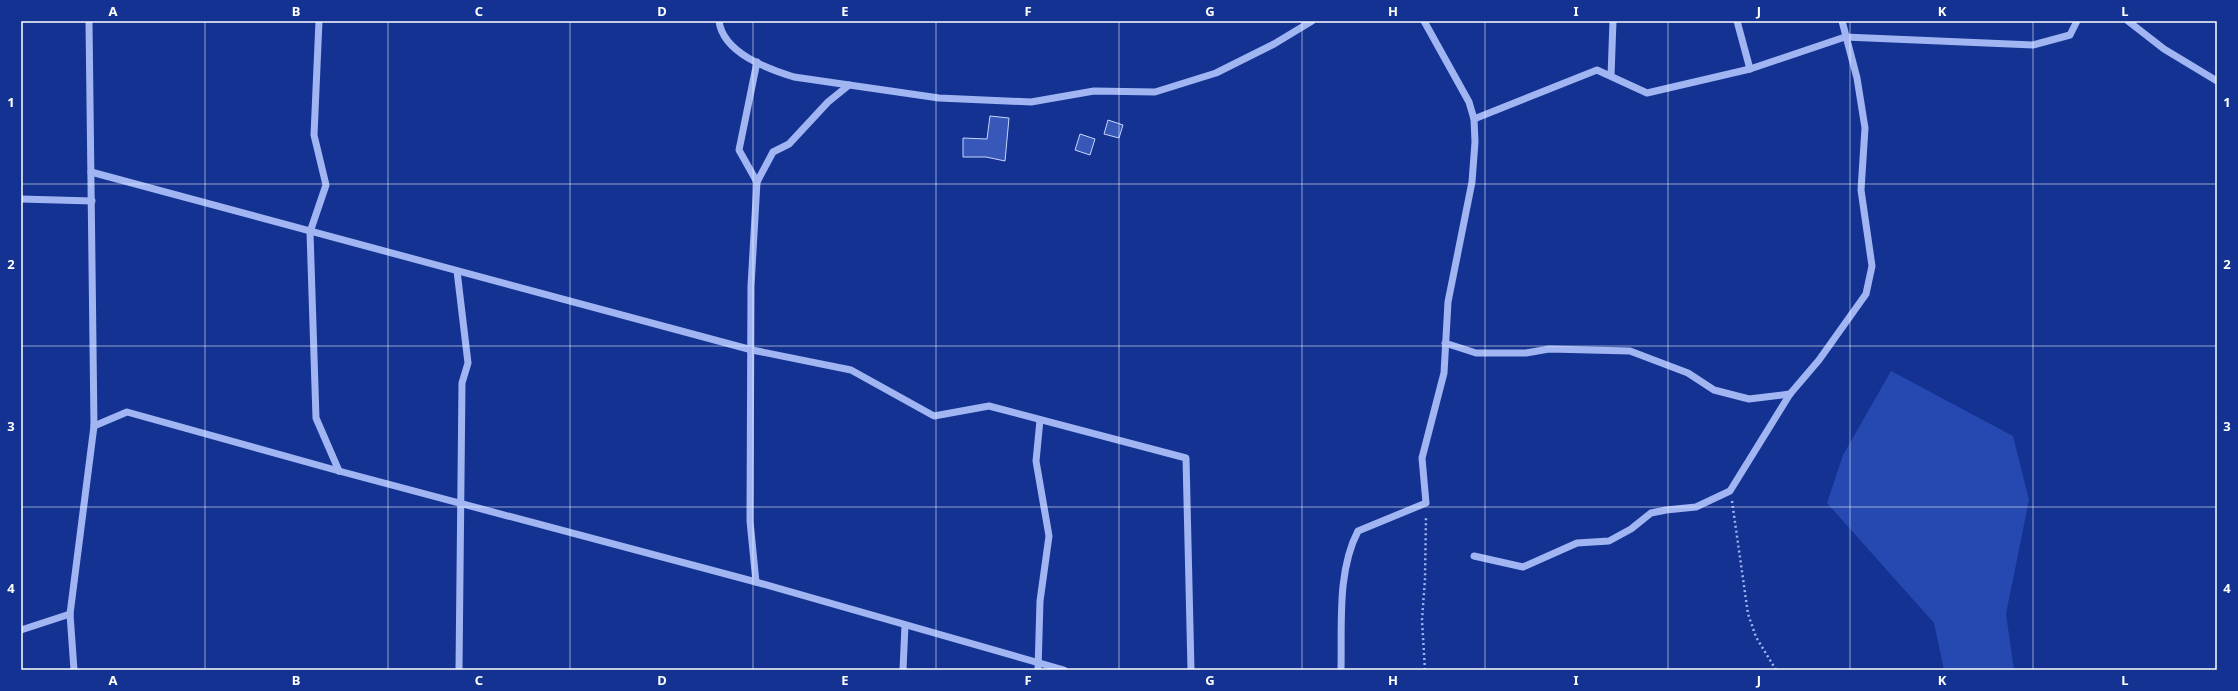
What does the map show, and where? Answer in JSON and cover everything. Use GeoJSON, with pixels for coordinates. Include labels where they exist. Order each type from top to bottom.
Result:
{"type":"FeatureCollection","features":[{"type":"Feature","properties":{"kind":"street"},"geometry":{"type":"LineString","coordinates":[[74,670],[70,614],[94,426],[89,21]]}},
{"type":"Feature","properties":{"kind":"street"},"geometry":{"type":"LineString","coordinates":[[319,21],[314,135],[326,185],[310,232],[316,418],[339,471]]}},
{"type":"Feature","properties":{"kind":"street"},"geometry":{"type":"LineString","coordinates":[[720,21],[726,38],[736,49],[774,71],[794,77],[939,98],[1031,102],[1094,91],[1155,92],[1216,73],[1274,44],[1312,21]]}},
{"type":"Feature","properties":{"kind":"street"},"geometry":{"type":"LineString","coordinates":[[1341,670],[1344,588],[1350,546],[1358,531],[1426,503],[1422,458],[1444,372],[1445,343],[1453,274],[1472,182],[1475,142],[1474,119],[1470,102],[1424,21]]}},
{"type":"Feature","properties":{"kind":"street"},"geometry":{"type":"LineString","coordinates":[[1611,76],[1613,21]]}},
{"type":"Feature","properties":{"kind":"street"},"geometry":{"type":"LineString","coordinates":[[1737,21],[1750,69]]}},
{"type":"Feature","properties":{"kind":"street"},"geometry":{"type":"LineString","coordinates":[[1474,556],[1523,568],[1578,543],[1609,541],[1631,529],[1651,513],[1696,507],[1730,491],[1790,394],[1819,360],[1866,294],[1872,266],[1861,190],[1865,128],[1857,78],[1842,21]]}},
{"type":"Feature","properties":{"kind":"street"},"geometry":{"type":"LineString","coordinates":[[1474,119],[1597,70],[1647,92],[1750,69],[1845,37],[2033,45],[2070,34],[2077,21]]}},
{"type":"Feature","properties":{"kind":"street"},"geometry":{"type":"LineString","coordinates":[[2128,21],[2164,48],[2217,81]]}},
{"type":"Feature","properties":{"kind":"street"},"geometry":{"type":"LineString","coordinates":[[757,62],[739,150],[757,182]]}},
{"type":"Feature","properties":{"kind":"street"},"geometry":{"type":"LineString","coordinates":[[756,582],[750,521],[752,286],[757,182],[773,152],[790,144],[828,102],[849,85]]}},
{"type":"Feature","properties":{"kind":"street"},"geometry":{"type":"LineString","coordinates":[[91,172],[752,350],[852,370],[934,416],[989,406],[1186,458],[1191,670]]}},
{"type":"Feature","properties":{"kind":"street"},"geometry":{"type":"LineString","coordinates":[[21,199],[92,201]]}},
{"type":"Feature","properties":{"kind":"street"},"geometry":{"type":"LineString","coordinates":[[458,271],[468,363],[462,383],[459,670]]}},
{"type":"Feature","properties":{"kind":"street"},"geometry":{"type":"LineString","coordinates":[[1445,343],[1476,353],[1526,354],[1549,349],[1630,351],[1688,373],[1714,390],[1748,399],[1790,394]]}},
{"type":"Feature","properties":{"kind":"street"},"geometry":{"type":"LineString","coordinates":[[94,426],[127,412],[339,471],[756,582],[905,625],[1037,666],[1064,670]]}},
{"type":"Feature","properties":{"kind":"street"},"geometry":{"type":"LineString","coordinates":[[1037,666],[1040,601],[1049,536],[1036,461],[1040,420]]}},
{"type":"Feature","properties":{"kind":"street"},"geometry":{"type":"LineString","coordinates":[[21,630],[70,614]]}},
{"type":"Feature","properties":{"kind":"street"},"geometry":{"type":"LineString","coordinates":[[903,670],[905,625]]}},
{"type":"Feature","properties":{"kind":"path"},"geometry":{"type":"LineString","coordinates":[[1730,491],[1740,547],[1748,614],[1756,637],[1776,670]]}},
{"type":"Feature","properties":{"kind":"path"},"geometry":{"type":"LineString","coordinates":[[1425,670],[1422,620],[1425,578],[1426,503]]}},
{"type":"Feature","properties":{"kind":"shaded area"},"geometry":{"type":"Polygon","coordinates":[[[1891,371],[2013,436],[2029,500],[2006,614],[2014,670],[1944,670],[1934,623],[1827,503],[1843,455],[1891,371]]]}},
{"type":"Feature","properties":{"kind":"building"},"geometry":{"type":"Polygon","coordinates":[[[990,116],[1009,118],[1005,161],[986,157],[963,157],[963,138],[987,139],[990,116]]]}},
{"type":"Feature","properties":{"kind":"building"},"geometry":{"type":"Polygon","coordinates":[[[1108,120],[1123,125],[1119,138],[1104,134],[1108,120]]]}},
{"type":"Feature","properties":{"kind":"building"},"geometry":{"type":"Polygon","coordinates":[[[1080,134],[1095,139],[1090,155],[1075,150],[1080,134]]]}}]}
